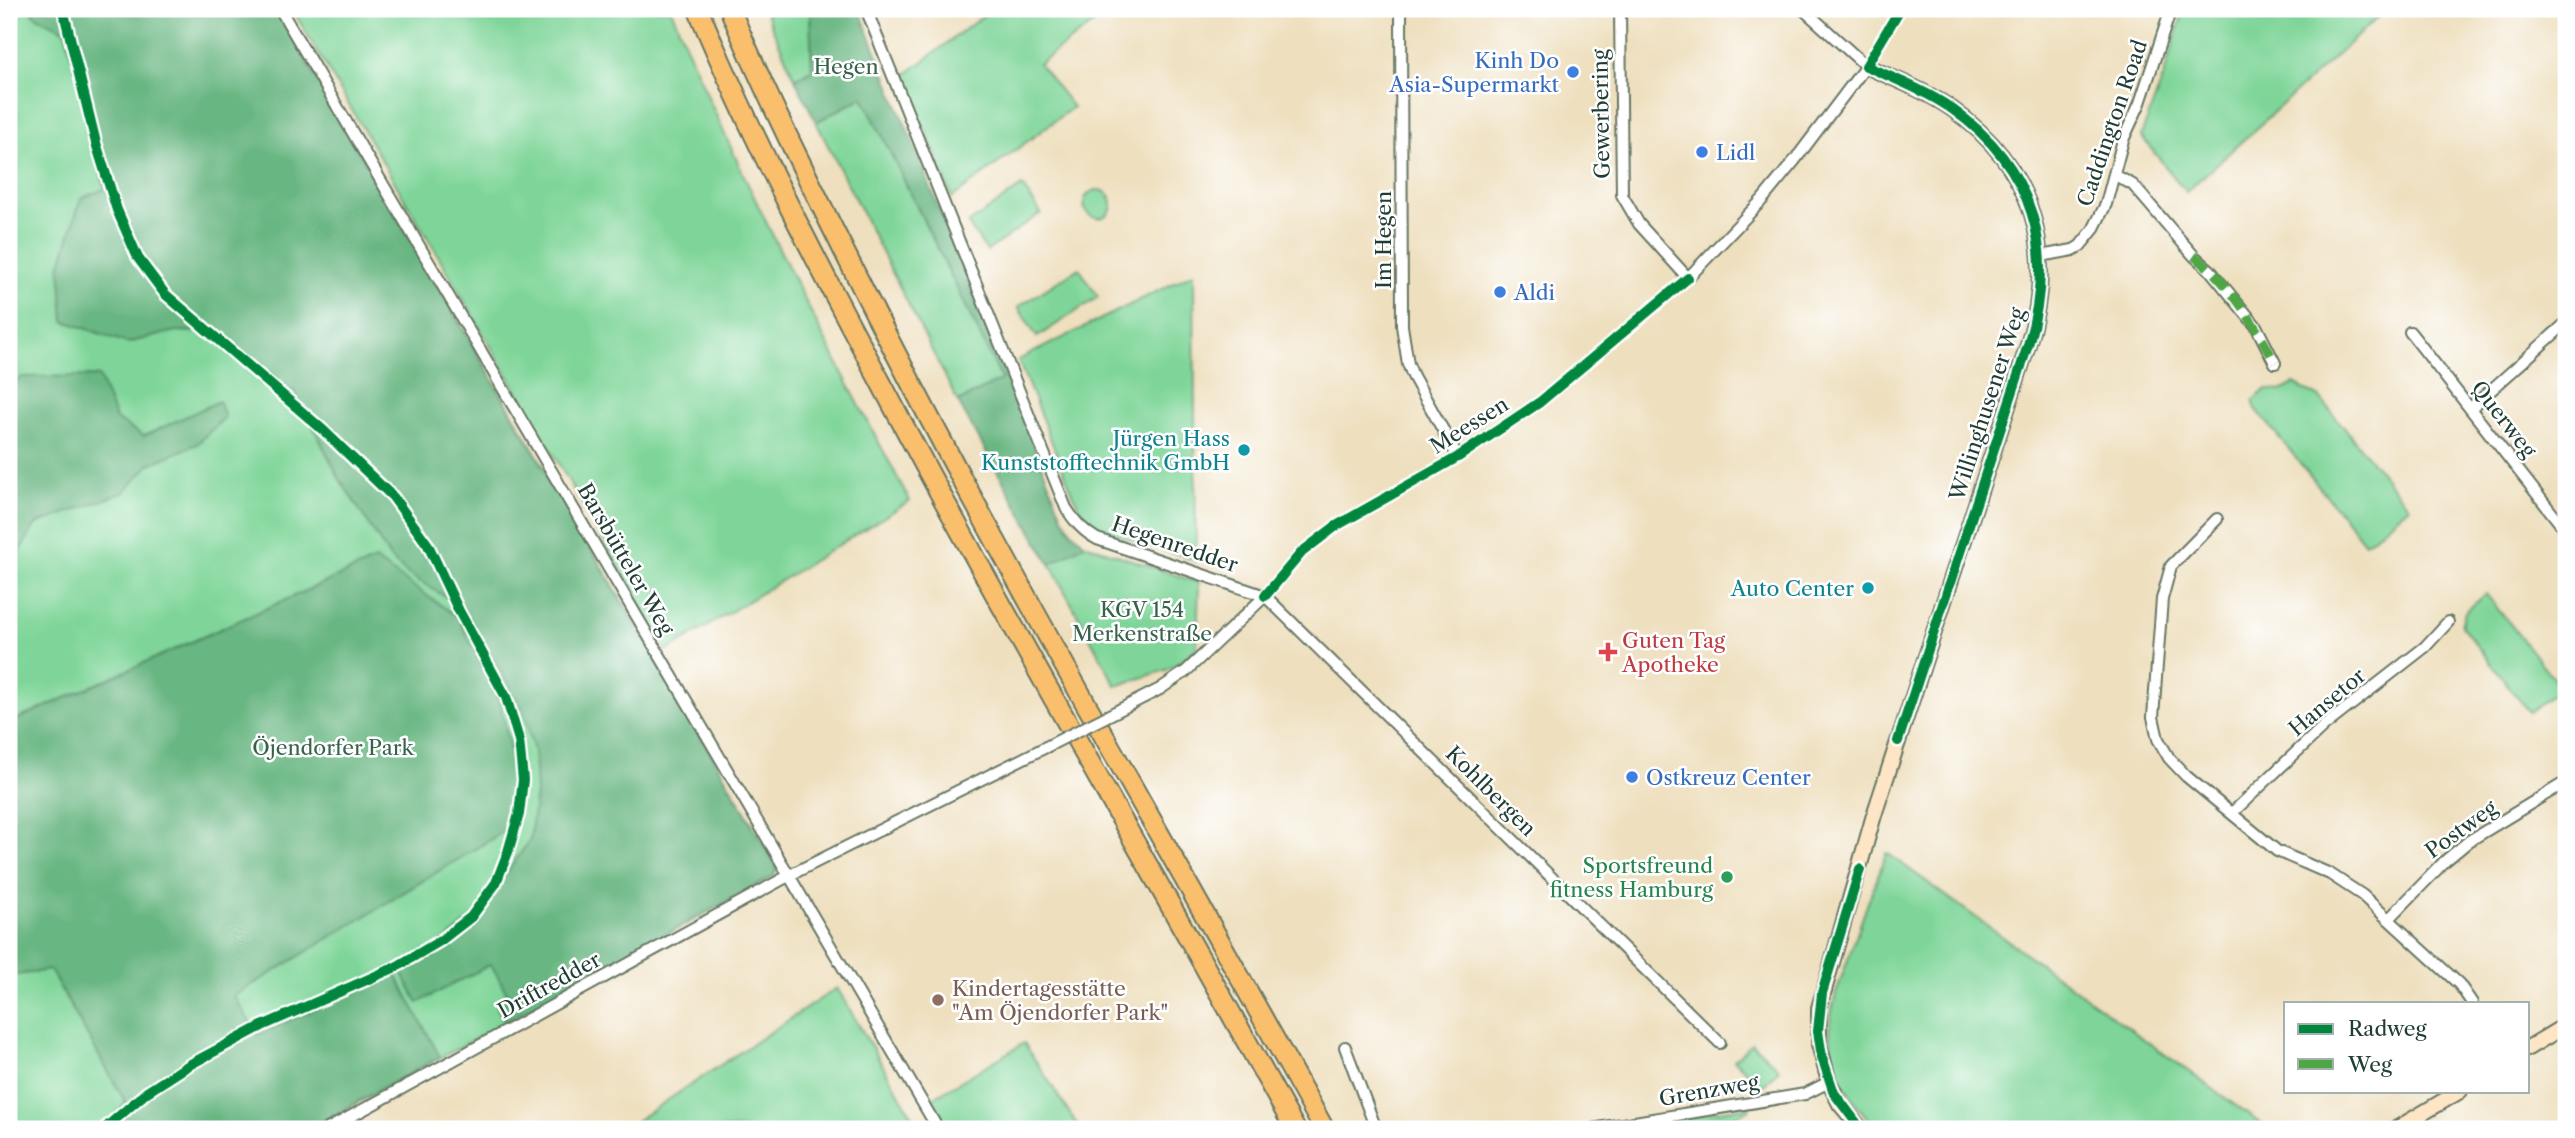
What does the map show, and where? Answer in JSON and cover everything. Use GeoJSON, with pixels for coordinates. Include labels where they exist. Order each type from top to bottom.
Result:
{"type":"FeatureCollection","features":[{"type":"Feature","properties":{"kind":"highway"},"geometry":{"type":"LineString","coordinates":[[698,9],[780,186],[956,527],[1295,1129]]}},
{"type":"Feature","properties":{"kind":"highway"},"geometry":{"type":"LineString","coordinates":[[730,9],[799,160],[915,392],[1093,718],[1324,1129]]}},
{"type":"Feature","properties":{"kind":"highway"},"geometry":{"type":"LineString","coordinates":[[1273,1090],[1280,1129]]}},
{"type":"Feature","properties":{"kind":"street","name":"Barsbütteler Weg"},"geometry":{"type":"LineString","coordinates":[[280,9],[938,1129]]}},
{"type":"Feature","properties":{"kind":"street","name":"Hegenredder"},"geometry":{"type":"LineString","coordinates":[[866,9],[1073,519],[1084,531],[1097,539],[1265,596]]}},
{"type":"Feature","properties":{"kind":"street","name":"Im Hegen"},"geometry":{"type":"LineString","coordinates":[[1401,9],[1402,326],[1413,376],[1458,457]]}},
{"type":"Feature","properties":{"kind":"street","name":"Gewerbering"},"geometry":{"type":"LineString","coordinates":[[1620,9],[1622,195],[1639,224],[1688,278]]}},
{"type":"Feature","properties":{"kind":"street"},"geometry":{"type":"LineString","coordinates":[[1803,9],[1866,66]]}},
{"type":"Feature","properties":{"kind":"street","name":"Meessen"},"geometry":{"type":"LineString","coordinates":[[1265,596],[1302,552],[1336,526],[1458,457],[1547,397],[1688,278],[1762,200],[1866,66],[1900,9]]}},
{"type":"Feature","properties":{"kind":"street","name":"Caddington Road"},"geometry":{"type":"LineString","coordinates":[[2041,256],[2059,254],[2080,246],[2100,218],[2115,175],[2123,140],[2140,103],[2171,9]]}},
{"type":"Feature","properties":{"kind":"street","name":"Willinghusener Weg"},"geometry":{"type":"LineString","coordinates":[[1861,1129],[1840,1104],[1829,1082],[1818,1031],[1822,993],[1890,766],[2038,314],[2041,256],[2034,220],[2023,192],[1996,148],[1951,108],[1866,66]]}},
{"type":"Feature","properties":{"kind":"street"},"geometry":{"type":"LineString","coordinates":[[2115,175],[2133,185],[2194,256],[2210,270],[2256,326],[2275,363]]}},
{"type":"Feature","properties":{"kind":"street"},"geometry":{"type":"LineString","coordinates":[[2471,408],[2566,323]]}},
{"type":"Feature","properties":{"kind":"street","name":"Querweg"},"geometry":{"type":"LineString","coordinates":[[2410,332],[2566,531]]}},
{"type":"Feature","properties":{"kind":"street"},"geometry":{"type":"LineString","coordinates":[[2217,519],[2171,566],[2162,599],[2153,717],[2158,739],[2169,758],[2186,776],[2277,851],[2330,874],[2362,895],[2459,984],[2471,1002]]}},
{"type":"Feature","properties":{"kind":"street"},"geometry":{"type":"LineString","coordinates":[[790,875],[1160,689],[1185,671],[1265,596]]}},
{"type":"Feature","properties":{"kind":"street","name":"Kohlbergen"},"geometry":{"type":"LineString","coordinates":[[1265,596],[1720,1043]]}},
{"type":"Feature","properties":{"kind":"street","name":"Hansetor"},"geometry":{"type":"LineString","coordinates":[[2232,813],[2324,726],[2425,647],[2448,622]]}},
{"type":"Feature","properties":{"kind":"street","name":"Postweg"},"geometry":{"type":"LineString","coordinates":[[2389,919],[2445,861],[2469,841],[2566,782]]}},
{"type":"Feature","properties":{"kind":"street","name":"Driftredder"},"geometry":{"type":"LineString","coordinates":[[328,1129],[790,875]]}},
{"type":"Feature","properties":{"kind":"street"},"geometry":{"type":"LineString","coordinates":[[2530,1047],[2566,1025]]}},
{"type":"Feature","properties":{"kind":"street"},"geometry":{"type":"LineString","coordinates":[[1345,1047],[1376,1129]]}},
{"type":"Feature","properties":{"kind":"street","name":"Grenzweg"},"geometry":{"type":"LineString","coordinates":[[1592,1129],[1805,1094],[1829,1082]]}},
{"type":"Feature","properties":{"kind":"street"},"geometry":{"type":"LineString","coordinates":[[2396,1129],[2457,1092]]}},
{"type":"Feature","properties":{"kind":"green space","name":"Öjendorfer Park"},"geometry":{"type":"Polygon","coordinates":[[[9,9],[277,9],[778,868],[774,876],[310,1129],[9,1129],[9,9]]]}},
{"type":"Feature","properties":{"kind":"green space"},"geometry":{"type":"Polygon","coordinates":[[[29,9],[276,9],[777,867],[774,876],[505,1022],[497,1007],[510,999],[491,964],[418,1003],[400,969],[441,944],[475,916],[530,840],[536,792],[534,751],[522,707],[462,607],[408,574],[391,559],[339,478],[296,393],[217,333],[176,331],[127,343],[64,321],[60,267],[81,198],[105,189],[65,30],[37,17],[29,9]]]}},
{"type":"Feature","properties":{"kind":"green space"},"geometry":{"type":"Polygon","coordinates":[[[292,9],[671,9],[754,196],[910,501],[667,651],[292,9]]]}},
{"type":"Feature","properties":{"kind":"green space"},"geometry":{"type":"Polygon","coordinates":[[[764,9],[810,9],[812,70],[795,79],[764,9]]]}},
{"type":"Feature","properties":{"kind":"green space","name":"Hegen"},"geometry":{"type":"Polygon","coordinates":[[[810,9],[859,9],[1062,516],[1072,532],[1085,544],[1050,564],[958,402],[1002,379],[863,97],[816,122],[795,79],[812,70],[810,9]]]}},
{"type":"Feature","properties":{"kind":"green space"},"geometry":{"type":"Polygon","coordinates":[[[992,9],[1113,9],[1039,64],[1073,107],[952,198],[931,143],[901,78],[992,9]]]}},
{"type":"Feature","properties":{"kind":"green space"},"geometry":{"type":"Polygon","coordinates":[[[2184,9],[2387,9],[2186,192],[2141,136],[2163,78],[2184,9]]]}},
{"type":"Feature","properties":{"kind":"green space"},"geometry":{"type":"Polygon","coordinates":[[[863,97],[1002,380],[958,402],[816,122],[863,97]]]}},
{"type":"Feature","properties":{"kind":"green space"},"geometry":{"type":"Polygon","coordinates":[[[1022,186],[1041,213],[987,251],[968,224],[1022,186]]]}},
{"type":"Feature","properties":{"kind":"green space"},"geometry":{"type":"Polygon","coordinates":[[[1098,190],[1108,194],[1112,204],[1108,214],[1098,218],[1088,214],[1084,204],[1088,194],[1098,190]]]}},
{"type":"Feature","properties":{"kind":"green space"},"geometry":{"type":"Polygon","coordinates":[[[1079,268],[1098,297],[1037,337],[1018,307],[1079,268]]]}},
{"type":"Feature","properties":{"kind":"green space"},"geometry":{"type":"Polygon","coordinates":[[[1194,273],[1196,561],[1097,528],[1080,511],[1018,360],[1194,273]]]}},
{"type":"Feature","properties":{"kind":"green space"},"geometry":{"type":"Polygon","coordinates":[[[99,376],[116,419],[144,436],[219,401],[225,417],[197,444],[150,464],[123,493],[36,524],[9,569],[9,388],[22,377],[99,376]]]}},
{"type":"Feature","properties":{"kind":"green space"},"geometry":{"type":"Polygon","coordinates":[[[2294,384],[2320,398],[2409,507],[2365,543],[2256,409],[2253,401],[2266,389],[2281,391],[2294,384]]]}},
{"type":"Feature","properties":{"kind":"green space","name":"KGV 154 Merkenstraße"},"geometry":{"type":"Polygon","coordinates":[[[1085,544],[1199,583],[1197,648],[1169,669],[1116,686],[1050,564],[1085,544]]]}},
{"type":"Feature","properties":{"kind":"green space"},"geometry":{"type":"Polygon","coordinates":[[[375,560],[458,617],[500,702],[517,781],[506,830],[234,996],[258,1035],[395,973],[440,1057],[308,1129],[104,1129],[126,1103],[50,970],[9,976],[9,723],[375,560]]]}},
{"type":"Feature","properties":{"kind":"green space"},"geometry":{"type":"Polygon","coordinates":[[[2486,594],[2561,688],[2529,712],[2461,625],[2465,612],[2486,594]]]}},
{"type":"Feature","properties":{"kind":"green space"},"geometry":{"type":"Polygon","coordinates":[[[1887,853],[2268,1129],[1878,1129],[1858,1107],[1843,1082],[1833,1055],[1830,1026],[1838,986],[1887,853]]]}},
{"type":"Feature","properties":{"kind":"green space"},"geometry":{"type":"Polygon","coordinates":[[[837,988],[920,1129],[624,1129],[837,988]]]}},
{"type":"Feature","properties":{"kind":"green space"},"geometry":{"type":"Polygon","coordinates":[[[1024,1043],[1080,1129],[948,1129],[931,1099],[1024,1043]]]}},
{"type":"Feature","properties":{"kind":"green space"},"geometry":{"type":"Polygon","coordinates":[[[1752,1043],[1779,1069],[1762,1087],[1734,1060],[1752,1043]]]}},
{"type":"Feature","properties":{"kind":"green space"},"geometry":{"type":"Polygon","coordinates":[[[1749,1106],[1750,1109],[1709,1129],[1607,1129],[1749,1106]]]}},
{"type":"Feature","properties":{"kind":"marked path"},"geometry":{"type":"LineString","coordinates":[[2194,256],[2230,291],[2275,363]]}},
{"type":"Feature","properties":{"kind":"cycle path"},"geometry":{"type":"LineString","coordinates":[[63,9],[96,143],[117,210],[138,258],[165,294],[323,430],[393,497],[428,545],[459,611],[506,697],[519,740],[523,780],[519,814],[508,852],[496,883],[471,917],[440,941],[396,967],[262,1026],[189,1065],[147,1092],[104,1129]]}},
{"type":"Feature","properties":{"kind":"cycle path"},"geometry":{"type":"LineString","coordinates":[[1898,741],[2028,345],[2040,276],[2032,213],[2020,184],[2003,157],[1980,132],[1952,109],[1921,91],[1866,66],[1900,9]]}},
{"type":"Feature","properties":{"kind":"cycle path"},"geometry":{"type":"LineString","coordinates":[[1265,596],[1302,552],[1336,526],[1458,457],[1540,402],[1688,278]]}},
{"type":"Feature","properties":{"kind":"cycle path"},"geometry":{"type":"LineString","coordinates":[[1860,869],[1822,993],[1818,1031],[1822,1057],[1834,1093],[1861,1129]]}},
{"type":"Feature","properties":{"kind":"place","name":"Kinh Do Asia-Supermarkt"},"geometry":{"type":"Point","coordinates":[1573,72]}},
{"type":"Feature","properties":{"kind":"place","name":"Lidl"},"geometry":{"type":"Point","coordinates":[1702,152]}},
{"type":"Feature","properties":{"kind":"place","name":"Aldi"},"geometry":{"type":"Point","coordinates":[1500,292]}},
{"type":"Feature","properties":{"kind":"place","name":"Jürgen Hass Kunststofftechnik GmbH"},"geometry":{"type":"Point","coordinates":[1244,450]}},
{"type":"Feature","properties":{"kind":"place","name":"Auto Center"},"geometry":{"type":"Point","coordinates":[1868,588]}},
{"type":"Feature","properties":{"kind":"place","name":"Guten Tag Apotheke"},"geometry":{"type":"Point","coordinates":[1608,652]}},
{"type":"Feature","properties":{"kind":"place","name":"Ostkreuz Center"},"geometry":{"type":"Point","coordinates":[1632,777]}},
{"type":"Feature","properties":{"kind":"place","name":"Sportsfreund fitness Hamburg"},"geometry":{"type":"Point","coordinates":[1727,877]}},
{"type":"Feature","properties":{"kind":"place","name":"Kindertagesstätte \"Am Öjendorfer Park\""},"geometry":{"type":"Point","coordinates":[938,1000]}}]}
